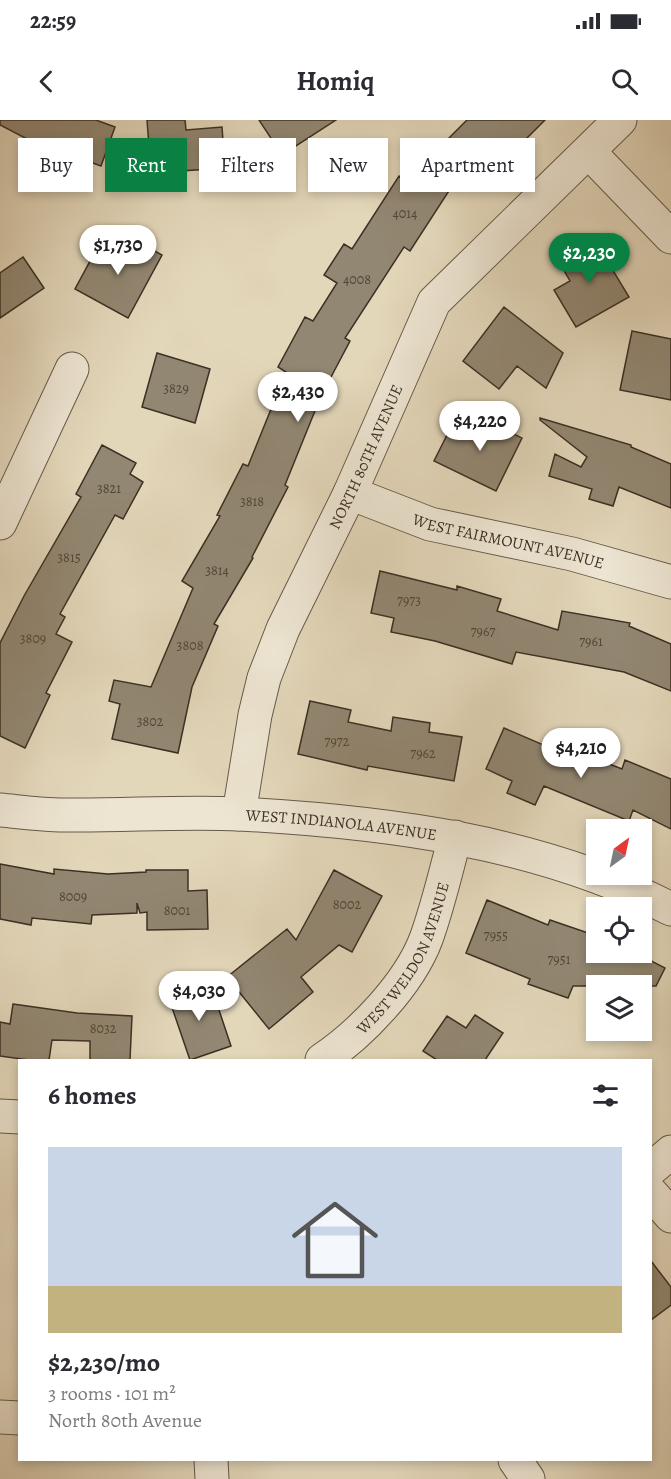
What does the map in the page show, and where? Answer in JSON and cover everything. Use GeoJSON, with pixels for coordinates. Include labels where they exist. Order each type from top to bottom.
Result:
{"type":"FeatureCollection","features":[{"type":"Feature","properties":{"kind":"street","name":"NORTH 80TH AVENUE"},"geometry":{"type":"LineString","coordinates":[[239,814],[255,714],[264,678],[284,629],[350,493],[434,302],[620,120]]}},
{"type":"Feature","properties":{"kind":"street"},"geometry":{"type":"LineString","coordinates":[[589,152],[671,237]]}},
{"type":"Feature","properties":{"kind":"street"},"geometry":{"type":"LineString","coordinates":[[0,524],[72,369]]}},
{"type":"Feature","properties":{"kind":"street","name":"WEST FAIRMOUNT AVENUE"},"geometry":{"type":"LineString","coordinates":[[350,493],[430,524],[572,554],[671,582]]}},
{"type":"Feature","properties":{"kind":"street","name":"WEST INDIANOLA AVENUE"},"geometry":{"type":"LineString","coordinates":[[0,810],[61,815],[239,814],[364,824],[455,837],[580,871],[671,909]]}},
{"type":"Feature","properties":{"kind":"street","name":"WEST WELDON AVENUE"},"geometry":{"type":"LineString","coordinates":[[323,1059],[362,1026],[395,993],[425,942],[455,837]]}},
{"type":"Feature","properties":{"kind":"street"},"geometry":{"type":"LineString","coordinates":[[0,1116],[18,1117]]}},
{"type":"Feature","properties":{"kind":"street"},"geometry":{"type":"LineString","coordinates":[[652,1168],[671,1152]]}},
{"type":"Feature","properties":{"kind":"street"},"geometry":{"type":"LineString","coordinates":[[652,1194],[671,1216]]}},
{"type":"Feature","properties":{"kind":"street"},"geometry":{"type":"LineString","coordinates":[[0,1417],[18,1418]]}},
{"type":"Feature","properties":{"kind":"street"},"geometry":{"type":"LineString","coordinates":[[211,1461],[212,1479]]}},
{"type":"Feature","properties":{"kind":"street"},"geometry":{"type":"LineString","coordinates":[[516,1461],[528,1479]]}},
{"type":"Feature","properties":{"kind":"building"},"geometry":{"type":"Polygon","coordinates":[[[0,120],[96,120],[115,127],[111,138],[105,138],[105,155],[101,166],[93,163],[93,138],[25,138],[0,125],[0,120]]]}},
{"type":"Feature","properties":{"kind":"building"},"geometry":{"type":"Polygon","coordinates":[[[147,120],[185,120],[186,130],[222,127],[223,138],[199,138],[199,170],[187,171],[187,138],[148,138],[147,120]]]}},
{"type":"Feature","properties":{"kind":"building"},"geometry":{"type":"Polygon","coordinates":[[[259,120],[336,120],[296,146],[296,138],[271,138],[259,120]]]}},
{"type":"Feature","properties":{"kind":"building"},"geometry":{"type":"Polygon","coordinates":[[[467,120],[545,120],[527,138],[449,138],[467,120]]]}},
{"type":"Feature","properties":{"kind":"building"},"geometry":{"type":"Polygon","coordinates":[[[399,176],[400,192],[448,192],[410,251],[404,247],[345,338],[350,341],[321,396],[285,485],[288,487],[253,558],[214,624],[218,626],[192,687],[178,753],[112,739],[120,704],[109,701],[114,680],[151,687],[193,588],[182,581],[220,516],[217,515],[243,464],[248,466],[286,372],[278,367],[305,317],[313,321],[337,283],[324,275],[344,244],[352,249],[399,176]]]}},
{"type":"Feature","properties":{"kind":"building"},"geometry":{"type":"Polygon","coordinates":[[[103,237],[138,256],[144,245],[162,255],[128,318],[75,289],[103,237]]]}},
{"type":"Feature","properties":{"kind":"building"},"geometry":{"type":"Polygon","coordinates":[[[594,239],[629,297],[576,327],[554,290],[570,281],[558,260],[594,239]]]}},
{"type":"Feature","properties":{"kind":"building"},"geometry":{"type":"Polygon","coordinates":[[[23,257],[44,288],[0,318],[0,273],[23,257]]]}},
{"type":"Feature","properties":{"kind":"building"},"geometry":{"type":"Polygon","coordinates":[[[504,307],[563,353],[546,388],[517,366],[499,389],[463,361],[504,307]]]}},
{"type":"Feature","properties":{"kind":"building"},"geometry":{"type":"Polygon","coordinates":[[[632,331],[671,339],[671,400],[620,390],[632,331]]]}},
{"type":"Feature","properties":{"kind":"building"},"geometry":{"type":"Polygon","coordinates":[[[157,353],[210,369],[195,423],[142,407],[157,353]]]}},
{"type":"Feature","properties":{"kind":"building"},"geometry":{"type":"Polygon","coordinates":[[[470,413],[522,438],[496,491],[434,461],[448,433],[457,438],[470,413]]]}},
{"type":"Feature","properties":{"kind":"building"},"geometry":{"type":"Polygon","coordinates":[[[540,418],[631,445],[631,447],[671,464],[671,508],[619,487],[613,506],[589,499],[592,489],[549,476],[555,454],[581,467],[587,457],[540,418]]]}},
{"type":"Feature","properties":{"kind":"building"},"geometry":{"type":"Polygon","coordinates":[[[102,445],[136,463],[130,474],[143,482],[123,519],[115,515],[60,614],[65,617],[56,634],[72,642],[46,693],[50,695],[25,748],[0,736],[0,643],[24,596],[81,497],[76,494],[102,445]]]}},
{"type":"Feature","properties":{"kind":"building"},"geometry":{"type":"Polygon","coordinates":[[[380,571],[457,590],[457,586],[501,599],[497,611],[558,630],[562,611],[630,623],[629,626],[671,644],[671,691],[624,672],[516,652],[512,664],[435,641],[391,632],[394,618],[371,613],[380,571]]]}},
{"type":"Feature","properties":{"kind":"building"},"geometry":{"type":"Polygon","coordinates":[[[310,701],[351,710],[348,722],[391,731],[393,717],[430,723],[429,732],[462,737],[454,781],[368,766],[367,770],[298,754],[310,701]]]}},
{"type":"Feature","properties":{"kind":"building"},"geometry":{"type":"Polygon","coordinates":[[[504,728],[576,759],[579,752],[622,769],[625,760],[671,779],[671,829],[633,810],[630,819],[624,819],[544,786],[535,805],[507,793],[512,781],[486,769],[504,728]]]}},
{"type":"Feature","properties":{"kind":"building"},"geometry":{"type":"Polygon","coordinates":[[[0,864],[54,874],[54,869],[108,874],[146,872],[146,870],[188,870],[188,891],[207,890],[208,929],[147,930],[147,912],[140,913],[137,903],[137,913],[92,915],[91,924],[32,918],[31,925],[0,919],[0,864]]]}},
{"type":"Feature","properties":{"kind":"building"},"geometry":{"type":"Polygon","coordinates":[[[334,870],[382,896],[352,952],[339,945],[301,977],[313,992],[269,1029],[227,977],[287,929],[296,940],[334,870]]]}},
{"type":"Feature","properties":{"kind":"building"},"geometry":{"type":"Polygon","coordinates":[[[487,900],[548,925],[550,920],[586,932],[586,963],[652,961],[665,968],[656,986],[652,986],[652,975],[586,975],[586,986],[573,986],[568,998],[528,984],[530,979],[466,953],[487,900]]]}},
{"type":"Feature","properties":{"kind":"building"},"geometry":{"type":"Polygon","coordinates":[[[185,984],[192,1005],[212,989],[231,1046],[190,1059],[166,990],[185,984]]]}},
{"type":"Feature","properties":{"kind":"building"},"geometry":{"type":"Polygon","coordinates":[[[13,1004],[77,1013],[132,1016],[130,1059],[90,1059],[90,1041],[52,1040],[49,1059],[0,1056],[0,1022],[10,1024],[13,1004]]]}},
{"type":"Feature","properties":{"kind":"building"},"geometry":{"type":"Polygon","coordinates":[[[475,1015],[503,1033],[486,1059],[435,1059],[423,1051],[447,1016],[466,1028],[475,1015]]]}},
{"type":"Feature","properties":{"kind":"building"},"geometry":{"type":"Polygon","coordinates":[[[652,1262],[671,1287],[671,1305],[652,1319],[652,1262]]]}}]}
